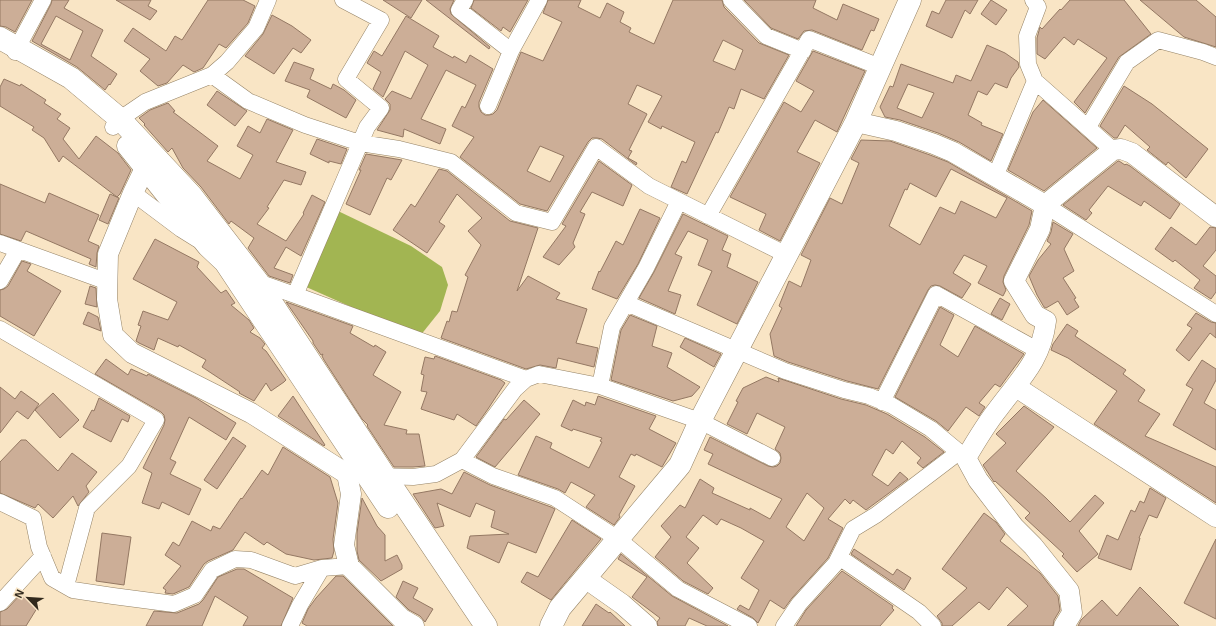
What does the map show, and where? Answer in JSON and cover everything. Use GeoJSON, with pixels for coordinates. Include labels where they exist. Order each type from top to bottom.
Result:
{"type":"FeatureCollection","features":[{"type":"Feature","properties":{"kind":"main road"},"geometry":{"type":"LineString","coordinates":[[551,626],[560,608],[680,465],[700,422],[856,122],[910,0]]}},
{"type":"Feature","properties":{"kind":"main road"},"geometry":{"type":"LineString","coordinates":[[8,45],[67,84],[117,123],[150,162],[208,246],[250,285]]}},
{"type":"Feature","properties":{"kind":"main road"},"geometry":{"type":"LineString","coordinates":[[150,162],[191,195],[250,285],[366,475],[470,626]]}},
{"type":"Feature","properties":{"kind":"main road"},"geometry":{"type":"LineString","coordinates":[[366,475],[486,626]]}},
{"type":"Feature","properties":{"kind":"street"},"geometry":{"type":"LineString","coordinates":[[8,45],[43,0]]}},
{"type":"Feature","properties":{"kind":"street"},"geometry":{"type":"LineString","coordinates":[[117,123],[145,102],[212,75],[227,62],[256,28],[268,0]]}},
{"type":"Feature","properties":{"kind":"street"},"geometry":{"type":"LineString","coordinates":[[295,296],[367,127],[381,108],[346,79],[380,20],[343,0]]}},
{"type":"Feature","properties":{"kind":"street"},"geometry":{"type":"LineString","coordinates":[[465,0],[459,10],[511,51]]}},
{"type":"Feature","properties":{"kind":"street"},"geometry":{"type":"LineString","coordinates":[[488,106],[511,51],[539,0]]}},
{"type":"Feature","properties":{"kind":"street"},"geometry":{"type":"LineString","coordinates":[[731,0],[766,36],[803,51]]}},
{"type":"Feature","properties":{"kind":"street"},"geometry":{"type":"LineString","coordinates":[[1040,2],[1027,36],[1028,64],[1035,81],[1113,150]]}},
{"type":"Feature","properties":{"kind":"street"},"geometry":{"type":"LineString","coordinates":[[708,216],[809,39],[880,68]]}},
{"type":"Feature","properties":{"kind":"street"},"geometry":{"type":"LineString","coordinates":[[1088,127],[1127,62],[1158,40],[1216,57]]}},
{"type":"Feature","properties":{"kind":"street"},"geometry":{"type":"LineString","coordinates":[[212,75],[248,100],[306,125],[360,143],[399,149],[451,162],[516,213],[552,222],[596,147],[649,186],[787,255]]}},
{"type":"Feature","properties":{"kind":"street"},"geometry":{"type":"LineString","coordinates":[[995,177],[1035,81]]}},
{"type":"Feature","properties":{"kind":"street"},"geometry":{"type":"LineString","coordinates":[[856,122],[896,131],[953,152],[1045,205],[1216,314]]}},
{"type":"Feature","properties":{"kind":"street"},"geometry":{"type":"LineString","coordinates":[[784,626],[799,604],[836,563],[853,529],[876,515],[962,455],[1016,387],[1039,351],[1046,322],[1035,314],[1014,281],[1040,228],[1045,205],[1113,150],[1121,149],[1132,153],[1216,217]]}},
{"type":"Feature","properties":{"kind":"street"},"geometry":{"type":"LineString","coordinates":[[150,162],[133,193],[108,254],[107,299],[113,335],[132,353],[366,475],[413,477],[436,474],[462,460],[515,389],[526,379],[539,374],[600,386],[700,422],[772,458]]}},
{"type":"Feature","properties":{"kind":"street"},"geometry":{"type":"LineString","coordinates":[[133,193],[181,229],[208,246]]}},
{"type":"Feature","properties":{"kind":"street"},"geometry":{"type":"LineString","coordinates":[[600,386],[612,327],[646,268],[680,201]]}},
{"type":"Feature","properties":{"kind":"street"},"geometry":{"type":"LineString","coordinates":[[0,243],[108,282]]}},
{"type":"Feature","properties":{"kind":"street"},"geometry":{"type":"LineString","coordinates":[[0,281],[18,250]]}},
{"type":"Feature","properties":{"kind":"street"},"geometry":{"type":"LineString","coordinates":[[250,285],[295,296],[526,379]]}},
{"type":"Feature","properties":{"kind":"street"},"geometry":{"type":"LineString","coordinates":[[882,402],[936,294],[1039,351]]}},
{"type":"Feature","properties":{"kind":"street"},"geometry":{"type":"LineString","coordinates":[[626,303],[785,371],[844,390],[869,396],[892,406],[931,429],[962,455],[978,480],[1014,527],[1034,546],[1069,591],[1072,612],[1064,626]]}},
{"type":"Feature","properties":{"kind":"street"},"geometry":{"type":"LineString","coordinates":[[0,329],[156,420],[129,466],[87,508],[66,586]]}},
{"type":"Feature","properties":{"kind":"street"},"geometry":{"type":"LineString","coordinates":[[1016,387],[1216,517]]}},
{"type":"Feature","properties":{"kind":"street"},"geometry":{"type":"LineString","coordinates":[[462,460],[492,476],[555,498],[618,539],[678,589],[749,626]]}},
{"type":"Feature","properties":{"kind":"street"},"geometry":{"type":"LineString","coordinates":[[366,475],[351,494],[344,545],[349,566],[402,619],[414,626]]}},
{"type":"Feature","properties":{"kind":"street"},"geometry":{"type":"LineString","coordinates":[[0,502],[33,518],[39,547],[52,578],[73,590],[174,604],[195,595],[212,570],[236,559],[251,560],[295,576],[322,568],[349,566]]}},
{"type":"Feature","properties":{"kind":"street"},"geometry":{"type":"LineString","coordinates":[[0,603],[43,556]]}},
{"type":"Feature","properties":{"kind":"street"},"geometry":{"type":"LineString","coordinates":[[839,557],[919,612],[933,626]]}},
{"type":"Feature","properties":{"kind":"street"},"geometry":{"type":"LineString","coordinates":[[290,626],[322,568]]}},
{"type":"Feature","properties":{"kind":"street"},"geometry":{"type":"LineString","coordinates":[[585,578],[622,604],[647,626]]}},
{"type":"Feature","properties":{"kind":"shaded area"},"geometry":{"type":"Polygon","coordinates":[[[338,211],[411,246],[442,267],[448,285],[440,311],[420,336],[304,286],[338,211]]]}},
{"type":"Feature","properties":{"kind":"building"},"geometry":{"type":"Polygon","coordinates":[[[0,0],[32,0],[15,32],[6,27],[0,26],[0,0]]]}},
{"type":"Feature","properties":{"kind":"building"},"geometry":{"type":"Polygon","coordinates":[[[52,0],[69,0],[64,8],[103,30],[91,56],[117,74],[105,90],[77,67],[32,41],[52,0]],[[56,16],[41,44],[70,60],[83,31],[56,16]]]}},
{"type":"Feature","properties":{"kind":"building"},"geometry":{"type":"Polygon","coordinates":[[[116,0],[151,0],[148,6],[157,11],[150,20],[116,0]]]}},
{"type":"Feature","properties":{"kind":"building"},"geometry":{"type":"Polygon","coordinates":[[[208,0],[243,0],[255,6],[248,23],[226,48],[219,44],[203,68],[194,72],[183,65],[167,83],[158,86],[140,71],[150,59],[124,41],[133,28],[166,51],[175,36],[182,40],[208,0]]]}},
{"type":"Feature","properties":{"kind":"building"},"geometry":{"type":"Polygon","coordinates":[[[383,0],[422,0],[411,18],[383,0]]]}},
{"type":"Feature","properties":{"kind":"building"},"geometry":{"type":"Polygon","coordinates":[[[426,0],[454,0],[450,9],[451,14],[490,47],[489,49],[426,0]]]}},
{"type":"Feature","properties":{"kind":"building"},"geometry":{"type":"Polygon","coordinates":[[[474,0],[528,0],[510,32],[503,27],[501,31],[471,8],[474,0]]]}},
{"type":"Feature","properties":{"kind":"building"},"geometry":{"type":"Polygon","coordinates":[[[548,0],[581,0],[578,7],[600,18],[607,3],[624,12],[620,22],[631,28],[629,32],[654,44],[673,0],[722,0],[724,7],[759,43],[789,55],[764,99],[741,89],[734,109],[729,107],[718,133],[716,132],[687,194],[671,187],[682,161],[686,163],[695,142],[662,126],[661,129],[648,122],[662,96],[637,85],[628,104],[647,114],[629,150],[632,151],[628,158],[637,163],[636,165],[602,139],[592,138],[588,142],[547,211],[520,204],[460,157],[474,137],[452,126],[462,106],[465,108],[476,85],[446,70],[421,119],[446,129],[440,144],[404,129],[403,137],[377,130],[390,110],[390,104],[385,99],[392,91],[411,99],[428,65],[405,51],[383,97],[373,89],[381,72],[367,63],[374,51],[382,56],[406,16],[439,36],[433,47],[466,63],[470,55],[493,69],[479,102],[481,112],[485,115],[489,115],[493,114],[497,110],[521,52],[543,61],[562,22],[543,13],[548,0]],[[723,40],[713,61],[735,70],[743,50],[723,40]],[[540,146],[527,171],[550,182],[564,156],[540,146]]]}},
{"type":"Feature","properties":{"kind":"building"},"geometry":{"type":"Polygon","coordinates":[[[744,0],[816,0],[813,8],[837,20],[843,4],[879,19],[874,31],[871,30],[862,50],[812,30],[804,31],[798,39],[771,28],[744,0]]]}},
{"type":"Feature","properties":{"kind":"building"},"geometry":{"type":"Polygon","coordinates":[[[946,0],[978,0],[970,14],[965,10],[952,38],[926,26],[932,11],[939,14],[946,0]]]}},
{"type":"Feature","properties":{"kind":"building"},"geometry":{"type":"Polygon","coordinates":[[[991,0],[1007,10],[996,25],[981,14],[991,0]]]}},
{"type":"Feature","properties":{"kind":"building"},"geometry":{"type":"Polygon","coordinates":[[[1070,0],[1124,0],[1151,34],[1119,57],[1085,113],[1074,102],[1107,58],[1078,39],[1074,45],[1064,37],[1045,59],[1037,54],[1037,38],[1040,27],[1042,29],[1070,0]]]}},
{"type":"Feature","properties":{"kind":"building"},"geometry":{"type":"Polygon","coordinates":[[[1140,0],[1196,0],[1216,17],[1216,47],[1184,37],[1140,0]]]}},
{"type":"Feature","properties":{"kind":"building"},"geometry":{"type":"Polygon","coordinates":[[[272,15],[292,26],[311,40],[301,53],[293,48],[274,74],[245,56],[263,34],[272,15]]]}},
{"type":"Feature","properties":{"kind":"building"},"geometry":{"type":"Polygon","coordinates":[[[987,45],[1005,53],[1018,62],[1019,67],[1011,78],[1007,88],[995,83],[987,95],[978,91],[968,115],[982,123],[981,125],[1003,134],[991,161],[959,142],[938,133],[900,120],[885,117],[880,107],[890,86],[893,87],[901,64],[953,83],[956,75],[971,81],[987,45]],[[908,84],[897,108],[922,118],[934,93],[908,84]]]}},
{"type":"Feature","properties":{"kind":"building"},"geometry":{"type":"Polygon","coordinates":[[[813,51],[865,71],[837,132],[815,120],[797,152],[820,163],[780,241],[759,230],[766,214],[730,197],[784,102],[801,112],[814,91],[796,81],[813,51]]]}},
{"type":"Feature","properties":{"kind":"building"},"geometry":{"type":"Polygon","coordinates":[[[294,62],[314,69],[310,79],[331,89],[333,84],[344,90],[356,100],[346,118],[307,97],[310,90],[285,81],[294,62]]]}},
{"type":"Feature","properties":{"kind":"building"},"geometry":{"type":"Polygon","coordinates":[[[4,79],[20,86],[21,84],[46,100],[44,103],[61,114],[57,119],[70,128],[63,139],[79,159],[96,136],[118,153],[131,170],[120,194],[117,197],[63,156],[59,162],[44,138],[32,130],[34,127],[0,106],[0,87],[4,79]]]}},
{"type":"Feature","properties":{"kind":"building"},"geometry":{"type":"Polygon","coordinates":[[[1124,86],[1152,104],[1208,149],[1186,178],[1168,162],[1166,165],[1147,150],[1150,147],[1125,125],[1117,138],[1114,138],[1100,126],[1124,86]]]}},
{"type":"Feature","properties":{"kind":"building"},"geometry":{"type":"Polygon","coordinates":[[[217,91],[247,111],[235,126],[207,105],[217,91]]]}},
{"type":"Feature","properties":{"kind":"building"},"geometry":{"type":"Polygon","coordinates":[[[1043,100],[1097,148],[1044,191],[1008,170],[1033,112],[1043,100]]]}},
{"type":"Feature","properties":{"kind":"building"},"geometry":{"type":"Polygon","coordinates":[[[168,103],[175,111],[173,112],[218,146],[207,161],[240,179],[253,155],[237,146],[248,126],[260,133],[267,119],[293,130],[276,162],[306,172],[301,185],[284,180],[267,207],[269,208],[257,224],[286,241],[304,214],[303,213],[312,195],[325,202],[301,256],[286,247],[274,268],[293,275],[290,283],[269,276],[248,248],[254,238],[231,221],[229,224],[201,187],[183,168],[172,148],[168,152],[139,118],[150,110],[168,103]]]}},
{"type":"Feature","properties":{"kind":"building"},"geometry":{"type":"Polygon","coordinates":[[[317,139],[347,149],[341,164],[329,161],[329,163],[310,154],[317,139]]]}},
{"type":"Feature","properties":{"kind":"building"},"geometry":{"type":"Polygon","coordinates":[[[861,140],[890,141],[948,162],[1032,211],[1029,225],[1004,276],[1003,282],[1006,290],[1003,296],[978,283],[987,266],[964,255],[953,273],[971,284],[962,298],[940,286],[931,286],[878,389],[847,381],[774,356],[770,334],[782,308],[779,306],[789,281],[801,287],[811,260],[801,255],[830,198],[842,204],[859,163],[851,159],[861,140]],[[951,169],[936,197],[910,183],[907,190],[905,189],[889,226],[920,245],[940,207],[955,214],[961,201],[996,218],[1007,198],[951,169]]]}},
{"type":"Feature","properties":{"kind":"building"},"geometry":{"type":"Polygon","coordinates":[[[366,154],[402,160],[391,180],[387,178],[370,215],[346,204],[361,170],[359,170],[366,154]]]}},
{"type":"Feature","properties":{"kind":"building"},"geometry":{"type":"Polygon","coordinates":[[[599,161],[632,185],[623,206],[592,192],[580,212],[585,214],[573,243],[575,247],[559,265],[543,257],[566,226],[562,224],[599,161]]]}},
{"type":"Feature","properties":{"kind":"building"},"geometry":{"type":"Polygon","coordinates":[[[1118,161],[1130,166],[1180,204],[1170,219],[1144,201],[1141,206],[1108,186],[1089,210],[1092,213],[1086,220],[1063,205],[1118,161]]]}},
{"type":"Feature","properties":{"kind":"building"},"geometry":{"type":"Polygon","coordinates":[[[439,169],[447,171],[510,221],[538,228],[517,291],[528,276],[560,293],[556,299],[587,309],[576,343],[598,348],[594,367],[558,358],[556,368],[540,365],[526,369],[441,338],[447,321],[449,322],[452,311],[457,312],[468,277],[465,275],[481,245],[468,231],[482,218],[457,194],[439,222],[445,226],[427,253],[393,230],[411,204],[415,207],[439,169]]]}},
{"type":"Feature","properties":{"kind":"building"},"geometry":{"type":"Polygon","coordinates":[[[0,184],[45,203],[49,193],[99,215],[88,241],[99,246],[96,267],[89,264],[91,259],[26,231],[21,241],[0,234],[0,184]]]}},
{"type":"Feature","properties":{"kind":"building"},"geometry":{"type":"Polygon","coordinates":[[[110,194],[119,198],[108,224],[99,220],[110,194]]]}},
{"type":"Feature","properties":{"kind":"building"},"geometry":{"type":"Polygon","coordinates":[[[640,209],[660,218],[638,264],[617,299],[592,289],[599,271],[600,272],[616,241],[623,245],[640,209]]]}},
{"type":"Feature","properties":{"kind":"building"},"geometry":{"type":"Polygon","coordinates":[[[683,214],[728,236],[722,250],[731,254],[727,267],[758,282],[737,324],[697,305],[712,271],[698,265],[708,240],[688,231],[675,254],[682,257],[668,291],[681,295],[675,314],[639,298],[654,272],[683,214]]]}},
{"type":"Feature","properties":{"kind":"building"},"geometry":{"type":"Polygon","coordinates":[[[1053,222],[1073,234],[1064,249],[1074,271],[1063,278],[1076,298],[1074,299],[1079,307],[1067,315],[1058,301],[1046,308],[1044,307],[1029,276],[1038,260],[1051,244],[1047,241],[1053,222]]]}},
{"type":"Feature","properties":{"kind":"building"},"geometry":{"type":"Polygon","coordinates":[[[1171,227],[1196,245],[1210,227],[1216,228],[1216,250],[1203,266],[1216,276],[1216,292],[1211,299],[1194,288],[1200,280],[1175,260],[1173,262],[1155,249],[1171,227]]]}},
{"type":"Feature","properties":{"kind":"building"},"geometry":{"type":"Polygon","coordinates":[[[155,239],[199,262],[197,267],[221,293],[226,290],[235,303],[231,305],[249,320],[254,328],[250,332],[260,338],[265,344],[262,348],[266,351],[286,380],[284,382],[271,391],[266,383],[254,401],[239,393],[240,392],[202,367],[206,360],[179,345],[178,347],[158,338],[154,350],[136,341],[141,326],[138,325],[143,311],[168,320],[177,302],[133,279],[155,239]]]}},
{"type":"Feature","properties":{"kind":"building"},"geometry":{"type":"Polygon","coordinates":[[[22,261],[31,264],[27,271],[61,291],[34,336],[0,316],[0,290],[8,286],[22,261]]]}},
{"type":"Feature","properties":{"kind":"building"},"geometry":{"type":"Polygon","coordinates":[[[90,286],[96,288],[97,307],[85,304],[90,286]]]}},
{"type":"Feature","properties":{"kind":"building"},"geometry":{"type":"Polygon","coordinates":[[[1000,298],[1010,304],[1002,320],[991,314],[1000,298]]]}},
{"type":"Feature","properties":{"kind":"building"},"geometry":{"type":"Polygon","coordinates":[[[286,302],[353,326],[350,333],[386,352],[373,375],[401,392],[384,425],[407,430],[406,434],[419,434],[425,466],[394,467],[367,426],[368,425],[362,419],[324,360],[322,356],[323,354],[321,355],[286,302]]]}},
{"type":"Feature","properties":{"kind":"building"},"geometry":{"type":"Polygon","coordinates":[[[940,307],[954,315],[940,345],[958,357],[975,326],[1024,354],[1000,387],[995,384],[979,403],[985,407],[979,416],[966,407],[948,431],[936,421],[895,397],[940,307]]]}},
{"type":"Feature","properties":{"kind":"building"},"geometry":{"type":"Polygon","coordinates":[[[88,312],[98,317],[101,331],[83,324],[88,312]]]}},
{"type":"Feature","properties":{"kind":"building"},"geometry":{"type":"Polygon","coordinates":[[[1196,313],[1211,322],[1216,323],[1216,338],[1210,333],[1189,361],[1176,350],[1192,328],[1187,325],[1196,313]]]}},
{"type":"Feature","properties":{"kind":"building"},"geometry":{"type":"Polygon","coordinates":[[[630,315],[657,326],[652,346],[672,353],[667,367],[700,387],[692,396],[673,401],[611,380],[621,330],[630,315]]]}},
{"type":"Feature","properties":{"kind":"building"},"geometry":{"type":"Polygon","coordinates":[[[1067,324],[1078,331],[1075,336],[1126,370],[1123,374],[1145,390],[1138,401],[1160,414],[1145,436],[1216,467],[1216,503],[1094,424],[1117,391],[1068,358],[1051,350],[1053,344],[1067,324]]]}},
{"type":"Feature","properties":{"kind":"building"},"geometry":{"type":"Polygon","coordinates":[[[685,338],[721,354],[714,367],[680,347],[685,338]]]}},
{"type":"Feature","properties":{"kind":"building"},"geometry":{"type":"Polygon","coordinates":[[[435,356],[501,380],[505,383],[476,426],[457,414],[454,420],[421,409],[427,392],[421,391],[424,375],[421,374],[425,357],[434,359],[435,356]]]}},
{"type":"Feature","properties":{"kind":"building"},"geometry":{"type":"Polygon","coordinates":[[[106,359],[128,375],[131,369],[147,376],[148,374],[196,398],[236,423],[226,440],[189,417],[170,459],[176,462],[170,474],[201,489],[189,515],[162,502],[159,509],[142,503],[152,473],[143,468],[164,425],[164,415],[95,374],[106,359]]]}},
{"type":"Feature","properties":{"kind":"building"},"geometry":{"type":"Polygon","coordinates":[[[1202,360],[1216,369],[1216,380],[1204,403],[1216,410],[1216,450],[1173,425],[1193,389],[1186,385],[1202,360]]]}},
{"type":"Feature","properties":{"kind":"building"},"geometry":{"type":"Polygon","coordinates":[[[766,377],[779,382],[778,378],[841,399],[866,405],[887,414],[925,437],[944,452],[923,468],[917,463],[921,458],[902,441],[893,454],[886,449],[872,475],[888,486],[900,472],[908,479],[866,510],[853,500],[850,504],[845,499],[828,519],[843,528],[828,558],[784,609],[770,600],[758,623],[753,618],[737,609],[740,605],[749,610],[759,590],[741,578],[764,541],[721,519],[717,525],[703,515],[686,537],[699,548],[687,563],[713,588],[708,594],[683,581],[655,557],[671,537],[661,526],[680,505],[685,508],[700,479],[714,488],[712,493],[750,510],[750,508],[770,519],[782,499],[708,464],[713,454],[704,450],[710,437],[768,466],[777,466],[780,463],[780,453],[775,449],[785,427],[757,413],[747,434],[727,424],[743,388],[766,377]],[[807,493],[786,527],[804,541],[824,508],[807,493]]]}},
{"type":"Feature","properties":{"kind":"building"},"geometry":{"type":"Polygon","coordinates":[[[0,387],[15,399],[21,391],[39,404],[28,419],[17,411],[0,433],[0,387]]]}},
{"type":"Feature","properties":{"kind":"building"},"geometry":{"type":"Polygon","coordinates":[[[53,393],[79,420],[60,438],[35,410],[53,393]]]}},
{"type":"Feature","properties":{"kind":"building"},"geometry":{"type":"Polygon","coordinates":[[[293,396],[325,445],[324,446],[278,416],[293,396]]]}},
{"type":"Feature","properties":{"kind":"building"},"geometry":{"type":"Polygon","coordinates":[[[598,396],[656,416],[649,429],[676,443],[662,467],[636,454],[635,456],[631,454],[619,477],[635,486],[619,515],[620,517],[614,525],[586,507],[595,495],[571,482],[565,493],[558,489],[518,475],[536,436],[552,443],[550,448],[589,468],[602,442],[600,441],[602,438],[573,429],[572,431],[561,426],[573,400],[585,406],[586,402],[595,405],[598,396]]]}},
{"type":"Feature","properties":{"kind":"building"},"geometry":{"type":"Polygon","coordinates":[[[99,398],[130,416],[128,422],[122,419],[111,442],[83,427],[92,410],[94,411],[99,398]]]}},
{"type":"Feature","properties":{"kind":"building"},"geometry":{"type":"Polygon","coordinates":[[[524,400],[540,414],[495,467],[476,457],[504,419],[506,420],[524,400]]]}},
{"type":"Feature","properties":{"kind":"building"},"geometry":{"type":"Polygon","coordinates":[[[1024,406],[1054,427],[1016,471],[1070,522],[1095,495],[1104,503],[1079,531],[1098,554],[1077,572],[1062,556],[1064,554],[1025,518],[1030,513],[995,481],[994,482],[983,465],[1006,443],[996,434],[1024,406]]]}},
{"type":"Feature","properties":{"kind":"building"},"geometry":{"type":"Polygon","coordinates":[[[233,437],[246,446],[217,489],[204,480],[233,437]]]}},
{"type":"Feature","properties":{"kind":"building"},"geometry":{"type":"Polygon","coordinates":[[[21,440],[26,440],[58,471],[72,453],[97,472],[86,486],[89,492],[78,506],[73,496],[53,518],[38,504],[35,508],[0,493],[0,462],[21,440]]]}},
{"type":"Feature","properties":{"kind":"building"},"geometry":{"type":"Polygon","coordinates":[[[283,447],[330,477],[338,503],[333,539],[334,551],[332,558],[314,560],[286,554],[267,542],[264,545],[245,532],[233,550],[204,564],[189,587],[173,594],[165,593],[166,590],[163,588],[181,566],[165,555],[173,542],[179,546],[192,521],[211,531],[213,526],[220,529],[262,470],[268,475],[283,447]]]}},
{"type":"Feature","properties":{"kind":"building"},"geometry":{"type":"Polygon","coordinates":[[[464,472],[490,485],[555,509],[536,553],[508,542],[499,563],[467,548],[470,536],[509,534],[491,527],[495,511],[476,503],[470,517],[437,503],[444,526],[435,528],[413,494],[441,489],[452,494],[464,472]]]}},
{"type":"Feature","properties":{"kind":"building"},"geometry":{"type":"Polygon","coordinates":[[[1150,488],[1166,498],[1157,518],[1149,515],[1139,538],[1131,570],[1098,558],[1107,535],[1118,540],[1131,510],[1135,512],[1140,501],[1144,503],[1150,488]]]}},
{"type":"Feature","properties":{"kind":"building"},"geometry":{"type":"Polygon","coordinates":[[[362,498],[377,526],[385,535],[385,561],[397,555],[402,565],[402,569],[381,581],[359,560],[357,551],[357,533],[362,498]]]}},
{"type":"Feature","properties":{"kind":"building"},"geometry":{"type":"Polygon","coordinates":[[[984,513],[996,522],[1005,534],[1000,541],[1040,573],[1058,596],[1060,610],[1054,620],[1053,626],[1007,626],[1028,606],[1007,587],[989,610],[979,602],[952,626],[942,626],[942,623],[937,616],[967,588],[942,569],[984,513]]]}},
{"type":"Feature","properties":{"kind":"building"},"geometry":{"type":"Polygon","coordinates":[[[572,520],[601,539],[551,600],[521,582],[527,572],[538,577],[572,520]]]}},
{"type":"Feature","properties":{"kind":"building"},"geometry":{"type":"Polygon","coordinates":[[[102,533],[131,537],[124,585],[96,581],[102,533]]]}},
{"type":"Feature","properties":{"kind":"building"},"geometry":{"type":"Polygon","coordinates":[[[1216,539],[1216,619],[1184,603],[1216,539]]]}},
{"type":"Feature","properties":{"kind":"building"},"geometry":{"type":"Polygon","coordinates":[[[854,549],[893,575],[897,569],[911,578],[904,590],[851,554],[854,549]]]}},
{"type":"Feature","properties":{"kind":"building"},"geometry":{"type":"Polygon","coordinates":[[[621,554],[672,596],[728,626],[707,626],[689,618],[685,626],[658,626],[657,622],[660,618],[632,597],[647,577],[618,559],[621,554]]]}},
{"type":"Feature","properties":{"kind":"building"},"geometry":{"type":"Polygon","coordinates":[[[237,569],[244,569],[293,598],[281,626],[243,626],[248,617],[215,596],[202,626],[146,626],[154,611],[177,613],[199,604],[218,577],[237,569]]]}},
{"type":"Feature","properties":{"kind":"building"},"geometry":{"type":"Polygon","coordinates":[[[842,571],[893,606],[892,608],[894,610],[880,626],[796,626],[806,610],[842,571]]]}},
{"type":"Feature","properties":{"kind":"building"},"geometry":{"type":"Polygon","coordinates":[[[336,576],[343,576],[393,626],[307,626],[302,623],[308,609],[336,576]]]}},
{"type":"Feature","properties":{"kind":"building"},"geometry":{"type":"Polygon","coordinates":[[[403,581],[418,588],[413,598],[433,609],[425,622],[420,616],[409,610],[396,597],[403,581]]]}},
{"type":"Feature","properties":{"kind":"building"},"geometry":{"type":"Polygon","coordinates":[[[1140,587],[1179,626],[1078,626],[1081,620],[1102,600],[1117,616],[1140,587]]]}},
{"type":"Feature","properties":{"kind":"building"},"geometry":{"type":"Polygon","coordinates":[[[21,594],[39,605],[26,626],[0,626],[0,612],[7,609],[21,594]]]}},
{"type":"Feature","properties":{"kind":"building"},"geometry":{"type":"Polygon","coordinates":[[[596,604],[609,613],[610,612],[625,626],[582,626],[596,604]]]}}]}
